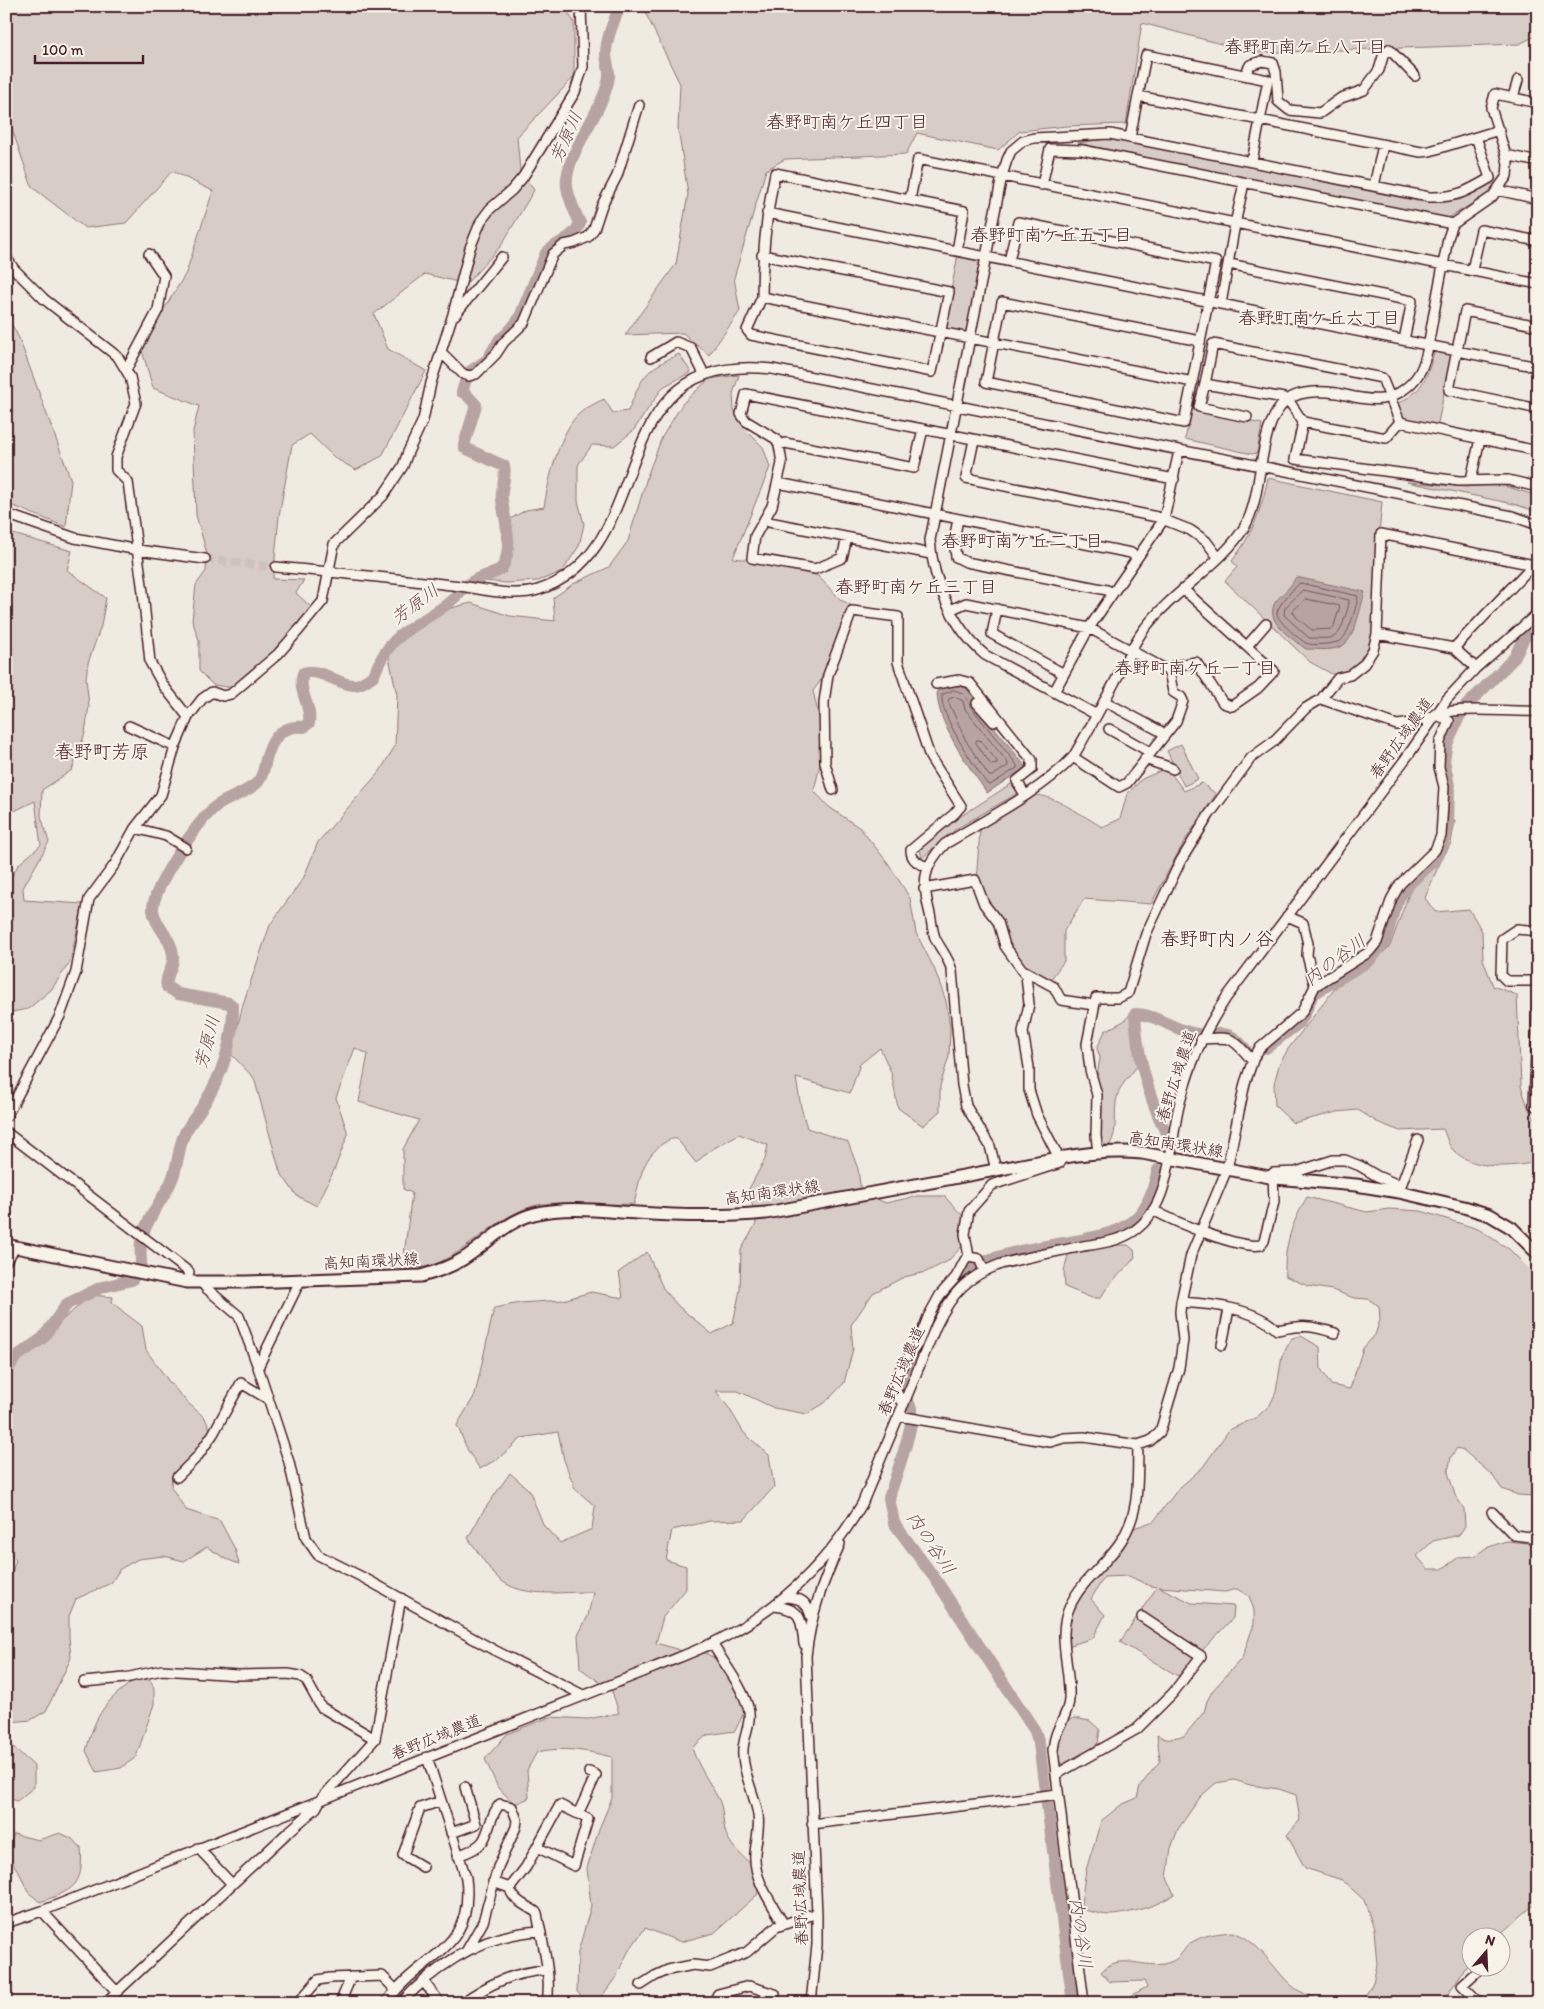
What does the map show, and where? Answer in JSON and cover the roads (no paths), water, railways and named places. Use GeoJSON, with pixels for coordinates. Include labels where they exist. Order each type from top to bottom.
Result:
{"type":"FeatureCollection","features":[{"type":"Feature","properties":{"kind":"main road","name":"高知南環状線"},"geometry":{"type":"LineString","coordinates":[[11,1246],[187,1282],[300,1281],[421,1276],[446,1269],[464,1259],[517,1221],[533,1214],[584,1210],[686,1216],[742,1216],[1098,1152],[1142,1153],[1275,1178],[1400,1189],[1490,1214],[1512,1228],[1538,1254]]}},
{"type":"Feature","properties":{"kind":"street"},"geometry":{"type":"LineString","coordinates":[[6,1117],[60,1016],[76,972],[89,899],[115,864],[135,828],[161,796],[175,747],[188,717],[202,699],[212,692],[223,696],[231,694],[278,654],[323,601],[334,544],[383,496],[403,466],[422,420],[470,248],[481,221],[490,209],[512,190],[523,177],[575,92],[583,67],[581,6]]}},
{"type":"Feature","properties":{"kind":"street"},"geometry":{"type":"LineString","coordinates":[[1245,75],[1250,64],[1262,61],[1273,63],[1276,72],[1278,101],[1288,110],[1320,113],[1341,98],[1364,90],[1379,70],[1384,53],[1389,48],[1415,76]]}},
{"type":"Feature","properties":{"kind":"street"},"geometry":{"type":"LineString","coordinates":[[1130,138],[1146,55],[1268,80],[1252,161]]}},
{"type":"Feature","properties":{"kind":"street"},"geometry":{"type":"LineString","coordinates":[[1513,98],[1518,80]]}},
{"type":"Feature","properties":{"kind":"street"},"geometry":{"type":"LineString","coordinates":[[996,1170],[990,1146],[966,1106],[962,1085],[952,971],[950,962],[934,934],[924,890],[928,867],[934,855],[945,844],[1061,771],[1073,757],[1144,628],[1162,608],[1234,542],[1246,525],[1254,501],[1268,432],[1272,421],[1286,401],[1301,394],[1318,391],[1366,399],[1380,399],[1390,397],[1404,389],[1418,376],[1428,345],[1453,224],[1492,197],[1506,176],[1508,164],[1491,108],[1495,94],[1538,102]]}},
{"type":"Feature","properties":{"kind":"street"},"geometry":{"type":"LineString","coordinates":[[1138,96],[1420,152],[1430,151],[1499,130]]}},
{"type":"Feature","properties":{"kind":"street"},"geometry":{"type":"LineString","coordinates":[[442,353],[466,375],[476,374],[489,362],[504,342],[524,323],[553,254],[564,245],[588,237],[594,230],[602,205],[617,176],[639,105]]}},
{"type":"Feature","properties":{"kind":"street"},"geometry":{"type":"LineString","coordinates":[[1096,715],[985,655],[966,638],[950,610],[936,576],[931,554],[930,540],[950,434],[1002,176],[1011,150],[1023,141],[1034,138],[1099,134],[1252,161],[1429,197],[1445,198],[1464,194],[1490,178],[1476,137]]}},
{"type":"Feature","properties":{"kind":"street"},"geometry":{"type":"LineString","coordinates":[[1374,186],[1383,145]]}},
{"type":"Feature","properties":{"kind":"street"},"geometry":{"type":"LineString","coordinates":[[1042,185],[1050,149],[1082,150],[1244,184],[1453,224]]}},
{"type":"Feature","properties":{"kind":"street"},"geometry":{"type":"LineString","coordinates":[[1506,155],[1538,162]]}},
{"type":"Feature","properties":{"kind":"street"},"geometry":{"type":"LineString","coordinates":[[910,200],[918,159],[1538,284]]}},
{"type":"Feature","properties":{"kind":"street"},"geometry":{"type":"LineString","coordinates":[[762,255],[949,292],[932,372],[751,335],[746,330],[762,297],[762,255],[767,213],[775,173],[964,211],[957,251]]}},
{"type":"Feature","properties":{"kind":"street"},"geometry":{"type":"LineString","coordinates":[[1221,304],[1244,184]]}},
{"type":"Feature","properties":{"kind":"street"},"geometry":{"type":"LineString","coordinates":[[1497,190],[1538,199]]}},
{"type":"Feature","properties":{"kind":"street"},"geometry":{"type":"LineString","coordinates":[[767,213],[1538,367]]}},
{"type":"Feature","properties":{"kind":"street"},"geometry":{"type":"LineString","coordinates":[[1009,261],[1018,222],[1216,262],[1184,423],[986,382],[1002,302],[1200,341]]}},
{"type":"Feature","properties":{"kind":"street"},"geometry":{"type":"LineString","coordinates":[[1472,270],[1481,230],[1538,241]]}},
{"type":"Feature","properties":{"kind":"street"},"geometry":{"type":"LineString","coordinates":[[126,370],[158,310],[164,276],[149,254]]}},
{"type":"Feature","properties":{"kind":"street"},"geometry":{"type":"LineString","coordinates":[[6,257],[14,269],[44,299],[118,357],[130,377],[136,403],[116,457],[116,470],[128,482],[138,550],[150,662],[163,685],[188,717]]}},
{"type":"Feature","properties":{"kind":"street"},"geometry":{"type":"LineString","coordinates":[[451,320],[502,257]]}},
{"type":"Feature","properties":{"kind":"street"},"geometry":{"type":"LineString","coordinates":[[1229,264],[1412,301],[1404,340]]}},
{"type":"Feature","properties":{"kind":"street"},"geometry":{"type":"LineString","coordinates":[[762,297],[1193,382]]}},
{"type":"Feature","properties":{"kind":"street"},"geometry":{"type":"LineString","coordinates":[[1538,326],[1465,311],[1449,390],[1538,409]]}},
{"type":"Feature","properties":{"kind":"street"},"geometry":{"type":"LineString","coordinates":[[651,357],[676,342],[691,348],[704,374]]}},
{"type":"Feature","properties":{"kind":"street"},"geometry":{"type":"LineString","coordinates":[[1247,417],[1199,407],[1213,344],[1382,378],[1400,422]]}},
{"type":"Feature","properties":{"kind":"street"},"geometry":{"type":"LineString","coordinates":[[276,567],[515,593],[538,590],[560,580],[576,569],[593,552],[606,532],[646,433],[658,410],[672,395],[689,382],[704,374],[733,367],[748,366],[772,369],[1512,516],[1538,524]]}},
{"type":"Feature","properties":{"kind":"street"},"geometry":{"type":"LineString","coordinates":[[1205,384],[1284,398],[1291,404],[1303,422],[1386,438],[1400,422]]}},
{"type":"Feature","properties":{"kind":"street"},"geometry":{"type":"LineString","coordinates":[[847,538],[842,558],[815,569],[752,558],[755,536],[772,506],[782,463],[776,439],[746,421],[741,414],[746,394],[1174,478]]}},
{"type":"Feature","properties":{"kind":"street"},"geometry":{"type":"LineString","coordinates":[[1303,422],[1295,459],[1459,481],[1508,480],[1538,487]]}},
{"type":"Feature","properties":{"kind":"street"},"geometry":{"type":"LineString","coordinates":[[1400,422],[1538,450]]}},
{"type":"Feature","properties":{"kind":"street"},"geometry":{"type":"LineString","coordinates":[[779,445],[785,443],[914,468],[922,430]]}},
{"type":"Feature","properties":{"kind":"street"},"geometry":{"type":"LineString","coordinates":[[1472,480],[1480,439]]}},
{"type":"Feature","properties":{"kind":"street"},"geometry":{"type":"LineString","coordinates":[[974,440],[966,478],[1164,519],[1190,530],[1206,541],[1218,557]]}},
{"type":"Feature","properties":{"kind":"street"},"geometry":{"type":"LineString","coordinates":[[1054,692],[1089,628],[1164,519],[1179,451]]}},
{"type":"Feature","properties":{"kind":"street"},"geometry":{"type":"LineString","coordinates":[[778,482],[1131,554],[1137,558]]}},
{"type":"Feature","properties":{"kind":"street"},"geometry":{"type":"LineString","coordinates":[[6,514],[75,538],[138,550],[205,559]]}},
{"type":"Feature","properties":{"kind":"street"},"geometry":{"type":"LineString","coordinates":[[765,519],[769,522],[931,554]]}},
{"type":"Feature","properties":{"kind":"street"},"geometry":{"type":"LineString","coordinates":[[958,519],[954,540],[956,557],[966,562],[1107,590],[1113,593]]}},
{"type":"Feature","properties":{"kind":"street"},"geometry":{"type":"LineString","coordinates":[[1098,1152],[1096,1136],[1097,1095],[1090,1070],[1087,1044],[1096,998],[1118,998],[1128,994],[1146,934],[1180,862],[1208,815],[1232,782],[1252,758],[1273,742],[1306,708],[1321,699],[1338,678],[1350,675],[1364,664],[1373,650],[1377,634],[1381,534],[1529,564],[1530,568],[1454,648]]}},
{"type":"Feature","properties":{"kind":"street"},"geometry":{"type":"LineString","coordinates":[[1073,757],[1119,787],[1127,783],[1176,721],[1183,701],[1181,697],[1173,692],[1169,671],[1173,666],[1196,662],[1223,703],[1232,706],[1258,688],[1274,671],[1183,589]]}},
{"type":"Feature","properties":{"kind":"street"},"geometry":{"type":"LineString","coordinates":[[950,610],[966,603],[1089,628],[1169,671]]}},
{"type":"Feature","properties":{"kind":"street"},"geometry":{"type":"LineString","coordinates":[[997,609],[992,634],[1064,674]]}},
{"type":"Feature","properties":{"kind":"street"},"geometry":{"type":"LineString","coordinates":[[833,790],[825,763],[824,702],[828,675],[852,611],[898,617],[898,662],[930,756],[961,806],[911,850],[911,854],[917,863],[928,867]]}},
{"type":"Feature","properties":{"kind":"street","name":"春野広域農道"},"geometry":{"type":"LineString","coordinates":[[6,1923],[42,1911],[712,1643],[754,1621],[785,1597],[825,1558],[862,1504],[903,1416],[904,1404],[945,1308],[956,1292],[982,1265],[1001,1264],[1107,1242],[1127,1235],[1144,1223],[1161,1194],[1170,1159],[1174,1126],[1180,1102],[1201,1039],[1226,998],[1409,754],[1436,714],[1476,668],[1538,614]]}},
{"type":"Feature","properties":{"kind":"street"},"geometry":{"type":"LineString","coordinates":[[1248,646],[1266,624]]}},
{"type":"Feature","properties":{"kind":"street"},"geometry":{"type":"LineString","coordinates":[[1377,634],[1454,648],[1476,668]]}},
{"type":"Feature","properties":{"kind":"street"},"geometry":{"type":"LineString","coordinates":[[936,684],[959,680],[970,683],[1032,760],[1032,769],[1018,782],[1025,795]]}},
{"type":"Feature","properties":{"kind":"street"},"geometry":{"type":"LineString","coordinates":[[1321,699],[1397,725],[1454,711],[1538,712]]}},
{"type":"Feature","properties":{"kind":"street"},"geometry":{"type":"LineString","coordinates":[[1104,701],[1160,730],[1165,735]]}},
{"type":"Feature","properties":{"kind":"street"},"geometry":{"type":"LineString","coordinates":[[977,703],[1024,755],[1027,754]]}},
{"type":"Feature","properties":{"kind":"street"},"geometry":{"type":"LineString","coordinates":[[903,1416],[1050,1442],[1064,1438],[1084,1437],[1138,1445],[1150,1440],[1160,1432],[1175,1385],[1183,1340],[1180,1312],[1191,1255],[1227,1169],[1245,1083],[1254,1057],[1302,1012],[1315,986],[1369,952],[1376,942],[1392,898],[1400,884],[1435,850],[1441,836],[1444,788],[1439,767],[1440,742],[1449,721],[1436,714]]}},
{"type":"Feature","properties":{"kind":"street"},"geometry":{"type":"LineString","coordinates":[[129,726],[175,747]]}},
{"type":"Feature","properties":{"kind":"street"},"geometry":{"type":"LineString","coordinates":[[1109,729],[1148,755],[1156,764],[1173,769]]}},
{"type":"Feature","properties":{"kind":"street"},"geometry":{"type":"LineString","coordinates":[[135,828],[166,836],[183,846]]}},
{"type":"Feature","properties":{"kind":"street"},"geometry":{"type":"LineString","coordinates":[[924,890],[975,880],[984,904],[998,922],[1006,946],[1024,970],[1029,1004],[1023,1032],[1029,1068],[1029,1090],[1037,1116],[1060,1163],[992,1185],[969,1211],[965,1234],[969,1257],[982,1265]]}},
{"type":"Feature","properties":{"kind":"street"},"geometry":{"type":"LineString","coordinates":[[1287,916],[1303,923],[1308,944],[1307,955],[1315,986]]}},
{"type":"Feature","properties":{"kind":"street"},"geometry":{"type":"LineString","coordinates":[[1538,930],[1517,929],[1502,939],[1501,975],[1507,981],[1538,981]]}},
{"type":"Feature","properties":{"kind":"street"},"geometry":{"type":"LineString","coordinates":[[1024,970],[1054,987],[1061,1000],[1094,1005]]}},
{"type":"Feature","properties":{"kind":"street"},"geometry":{"type":"LineString","coordinates":[[1538,1004],[1537,1072],[1534,1105],[1538,1108]]}},
{"type":"Feature","properties":{"kind":"street"},"geometry":{"type":"LineString","coordinates":[[1201,1039],[1228,1037],[1254,1057]]}},
{"type":"Feature","properties":{"kind":"street"},"geometry":{"type":"LineString","coordinates":[[6,1132],[189,1272],[187,1282]]}},
{"type":"Feature","properties":{"kind":"street"},"geometry":{"type":"LineString","coordinates":[[1153,1210],[1235,1243],[1261,1245],[1264,1241],[1274,1202],[1275,1178],[1273,1173],[1296,1172],[1333,1160],[1345,1160],[1360,1166],[1400,1189],[1418,1140]]}},
{"type":"Feature","properties":{"kind":"street"},"geometry":{"type":"LineString","coordinates":[[6,1260],[11,1246]]}},
{"type":"Feature","properties":{"kind":"street"},"geometry":{"type":"LineString","coordinates":[[904,1404],[900,1400],[894,1385],[901,1368],[914,1351],[928,1317],[940,1295],[956,1277],[965,1260],[969,1257]]}},
{"type":"Feature","properties":{"kind":"street"},"geometry":{"type":"LineString","coordinates":[[258,1367],[300,1281]]}},
{"type":"Feature","properties":{"kind":"street"},"geometry":{"type":"LineString","coordinates":[[202,1283],[239,1316],[289,1462],[306,1538],[318,1555],[401,1598],[494,1650],[583,1695]]}},
{"type":"Feature","properties":{"kind":"street"},"geometry":{"type":"LineString","coordinates":[[1181,1302],[1229,1309],[1268,1322],[1277,1330],[1303,1325],[1314,1326],[1335,1333]]}},
{"type":"Feature","properties":{"kind":"street"},"geometry":{"type":"LineString","coordinates":[[1222,1346],[1229,1309]]}},
{"type":"Feature","properties":{"kind":"street"},"geometry":{"type":"LineString","coordinates":[[177,1477],[202,1449],[241,1384],[268,1399]]}},
{"type":"Feature","properties":{"kind":"street"},"geometry":{"type":"LineString","coordinates":[[1084,2003],[1056,1794],[1053,1750],[1069,1700],[1064,1622],[1070,1606],[1082,1585],[1119,1544],[1131,1524],[1137,1502],[1138,1445]]}},
{"type":"Feature","properties":{"kind":"street"},"geometry":{"type":"LineString","coordinates":[[1492,1512],[1514,1535],[1538,1538]]}},
{"type":"Feature","properties":{"kind":"street","name":"春野広域農道"},"geometry":{"type":"LineString","coordinates":[[811,2003],[817,1945],[817,1915],[806,1656],[817,1596],[846,1530]]}},
{"type":"Feature","properties":{"kind":"street"},"geometry":{"type":"LineString","coordinates":[[785,1597],[804,1600],[809,1606],[812,1617]]}},
{"type":"Feature","properties":{"kind":"street"},"geometry":{"type":"LineString","coordinates":[[105,2003],[316,1808],[321,1799],[375,1739],[401,1598]]}},
{"type":"Feature","properties":{"kind":"street"},"geometry":{"type":"LineString","coordinates":[[774,1606],[786,1607],[795,1611],[800,1617],[806,1656]]}},
{"type":"Feature","properties":{"kind":"street"},"geometry":{"type":"LineString","coordinates":[[1056,1774],[1137,1729],[1173,1693],[1201,1656],[1142,1617]]}},
{"type":"Feature","properties":{"kind":"street"},"geometry":{"type":"LineString","coordinates":[[712,1643],[749,1708],[749,1724],[742,1755],[758,1814],[754,1855],[756,1872],[762,1887],[783,1923]]}},
{"type":"Feature","properties":{"kind":"street"},"geometry":{"type":"LineString","coordinates":[[84,1682],[126,1678],[162,1670],[238,1675],[288,1674],[300,1676],[306,1680],[322,1707],[375,1739]]}},
{"type":"Feature","properties":{"kind":"street"},"geometry":{"type":"LineString","coordinates":[[386,2003],[395,1989],[453,1940],[462,1926],[468,1896],[466,1878],[427,1757]]}},
{"type":"Feature","properties":{"kind":"street"},"geometry":{"type":"LineString","coordinates":[[578,1814],[596,1775],[589,1772]]}},
{"type":"Feature","properties":{"kind":"street"},"geometry":{"type":"LineString","coordinates":[[451,1833],[476,1824],[465,1787]]}},
{"type":"Feature","properties":{"kind":"street"},"geometry":{"type":"LineString","coordinates":[[812,1824],[1056,1794]]}},
{"type":"Feature","properties":{"kind":"street"},"geometry":{"type":"LineString","coordinates":[[423,1868],[402,1855],[420,1808],[441,1801]]}},
{"type":"Feature","properties":{"kind":"street"},"geometry":{"type":"LineString","coordinates":[[458,1856],[473,1850],[482,1841],[495,1809],[500,1804],[512,1807],[517,1820],[516,1828],[498,1867],[483,1922],[467,1950]]}},
{"type":"Feature","properties":{"kind":"street"},"geometry":{"type":"LineString","coordinates":[[537,1847],[574,1866],[588,1820],[560,1805],[526,1867],[510,1888],[510,1893],[517,1900],[538,1913],[546,1970],[547,2003]]}},
{"type":"Feature","properties":{"kind":"street"},"geometry":{"type":"LineString","coordinates":[[198,1848],[232,1884]]}},
{"type":"Feature","properties":{"kind":"street"},"geometry":{"type":"LineString","coordinates":[[493,1882],[510,1888]]}},
{"type":"Feature","properties":{"kind":"street"},"geometry":{"type":"LineString","coordinates":[[42,1911],[116,1992]]}},
{"type":"Feature","properties":{"kind":"street"},"geometry":{"type":"LineString","coordinates":[[641,1985],[654,1976],[668,1970],[693,1965],[710,1967],[747,1952],[776,1926],[817,1915]]}},
{"type":"Feature","properties":{"kind":"street"},"geometry":{"type":"LineString","coordinates":[[401,2003],[424,1982],[467,1950],[512,1934],[540,1931]]}},
{"type":"Feature","properties":{"kind":"street"},"geometry":{"type":"LineString","coordinates":[[462,2003],[486,1987],[509,1976],[530,1971],[546,1970]]}},
{"type":"Feature","properties":{"kind":"street"},"geometry":{"type":"LineString","coordinates":[[298,2003],[318,1980],[382,1976],[395,1989]]}},
{"type":"Feature","properties":{"kind":"street"},"geometry":{"type":"LineString","coordinates":[[1472,1976],[1462,1985],[1480,2003]]}},
{"type":"Feature","properties":{"kind":"street"},"geometry":{"type":"LineString","coordinates":[[340,2003],[351,1977]]}},
{"type":"Feature","properties":{"kind":"street"},"geometry":{"type":"LineString","coordinates":[[424,1982],[440,2003]]}},
{"type":"Feature","properties":{"kind":"street"},"geometry":{"type":"LineString","coordinates":[[713,2003],[718,1994],[749,1986],[775,1994],[774,2003]]}},
{"type":"Feature","properties":{"kind":"water"},"geometry":{"type":"Polygon","coordinates":[[[1296,577],[1365,592],[1352,634],[1349,640],[1341,647],[1321,650],[1306,649],[1287,635],[1276,622],[1273,616],[1273,608],[1276,601],[1296,577]]]}},
{"type":"Feature","properties":{"kind":"water"},"geometry":{"type":"Polygon","coordinates":[[[954,684],[966,688],[976,699],[974,702],[1026,767],[987,793],[955,745],[938,704],[937,691],[954,684]]]}},
{"type":"Feature","properties":{"kind":"waterway","name":"芳原川"},"geometry":{"type":"LineString","coordinates":[[141,1264],[141,1241],[146,1227],[173,1178],[185,1133],[202,1108],[221,1070],[229,1045],[233,1007],[229,1003],[178,994],[167,987],[166,983],[173,955],[170,943],[154,916],[154,900],[167,872],[187,840],[207,814],[215,807],[248,790],[258,782],[262,775],[270,747],[281,732],[291,728],[304,727],[309,723],[302,686],[303,673],[323,674],[353,685],[364,682],[374,675],[387,649],[395,640],[446,605],[471,583],[502,568],[508,548],[502,496],[505,474],[504,466],[465,448],[464,445],[476,405],[462,392],[468,373],[487,360],[500,339],[507,334],[519,319],[546,253],[578,228],[580,223],[568,192],[567,175],[577,147],[606,90],[609,77],[606,54],[607,42],[620,6]]}},
{"type":"Feature","properties":{"kind":"waterway","name":"内の谷川"},"geometry":{"type":"LineString","coordinates":[[1266,1048],[1299,1023],[1313,994],[1370,960],[1385,942],[1400,896],[1410,883],[1435,860],[1442,846],[1448,826],[1449,786],[1444,760],[1447,744],[1458,719],[1464,708],[1514,658],[1524,638],[1538,626]]}},
{"type":"Feature","properties":{"kind":"waterway","name":"内の谷川"},"geometry":{"type":"LineString","coordinates":[[1165,1131],[1153,1103],[1144,1074],[1135,1014],[1151,1017],[1190,1033],[1198,1034]]}},
{"type":"Feature","properties":{"kind":"waterway","name":"内の谷川"},"geometry":{"type":"LineString","coordinates":[[1207,1035],[1229,1035],[1237,1040],[1246,1050]]}},
{"type":"Feature","properties":{"kind":"waterway","name":"内の谷川"},"geometry":{"type":"LineString","coordinates":[[1073,2003],[1039,1744],[1035,1731],[936,1580],[894,1523],[889,1498],[906,1443],[912,1414],[910,1405],[901,1391],[900,1383],[911,1366],[939,1305],[952,1287],[966,1273],[979,1264],[1007,1254],[1096,1237],[1124,1227],[1141,1213],[1148,1202],[1158,1170]]}},
{"type":"Feature","properties":{"kind":"waterway","name":"芳原川"},"geometry":{"type":"LineString","coordinates":[[6,1372],[16,1357],[43,1338],[67,1304],[102,1287],[132,1280],[135,1274]]}},
{"type":"Feature","properties":{"kind":"tunnel"},"geometry":{"type":"LineString","coordinates":[[205,559],[276,567]]}},
{"type":"Feature","properties":{"kind":"district","name":"春野町南ケ丘八丁目"},"geometry":{"type":"Point","coordinates":[1305,47]}},
{"type":"Feature","properties":{"kind":"district","name":"春野町南ケ丘四丁目"},"geometry":{"type":"Point","coordinates":[847,122]}},
{"type":"Feature","properties":{"kind":"district","name":"春野町南ケ丘五丁目"},"geometry":{"type":"Point","coordinates":[1051,235]}},
{"type":"Feature","properties":{"kind":"district","name":"春野町南ケ丘六丁目"},"geometry":{"type":"Point","coordinates":[1319,318]}},
{"type":"Feature","properties":{"kind":"district","name":"春野町南ケ丘二丁目"},"geometry":{"type":"Point","coordinates":[1022,541]}},
{"type":"Feature","properties":{"kind":"district","name":"春野町南ケ丘三丁目"},"geometry":{"type":"Point","coordinates":[916,587]}},
{"type":"Feature","properties":{"kind":"district","name":"春野町南ケ丘一丁目"},"geometry":{"type":"Point","coordinates":[1195,668]}},
{"type":"Feature","properties":{"kind":"district","name":"春野町芳原"},"geometry":{"type":"Point","coordinates":[102,751]}},
{"type":"Feature","properties":{"kind":"district","name":"春野町内ノ谷"},"geometry":{"type":"Point","coordinates":[1217,938]}}]}
